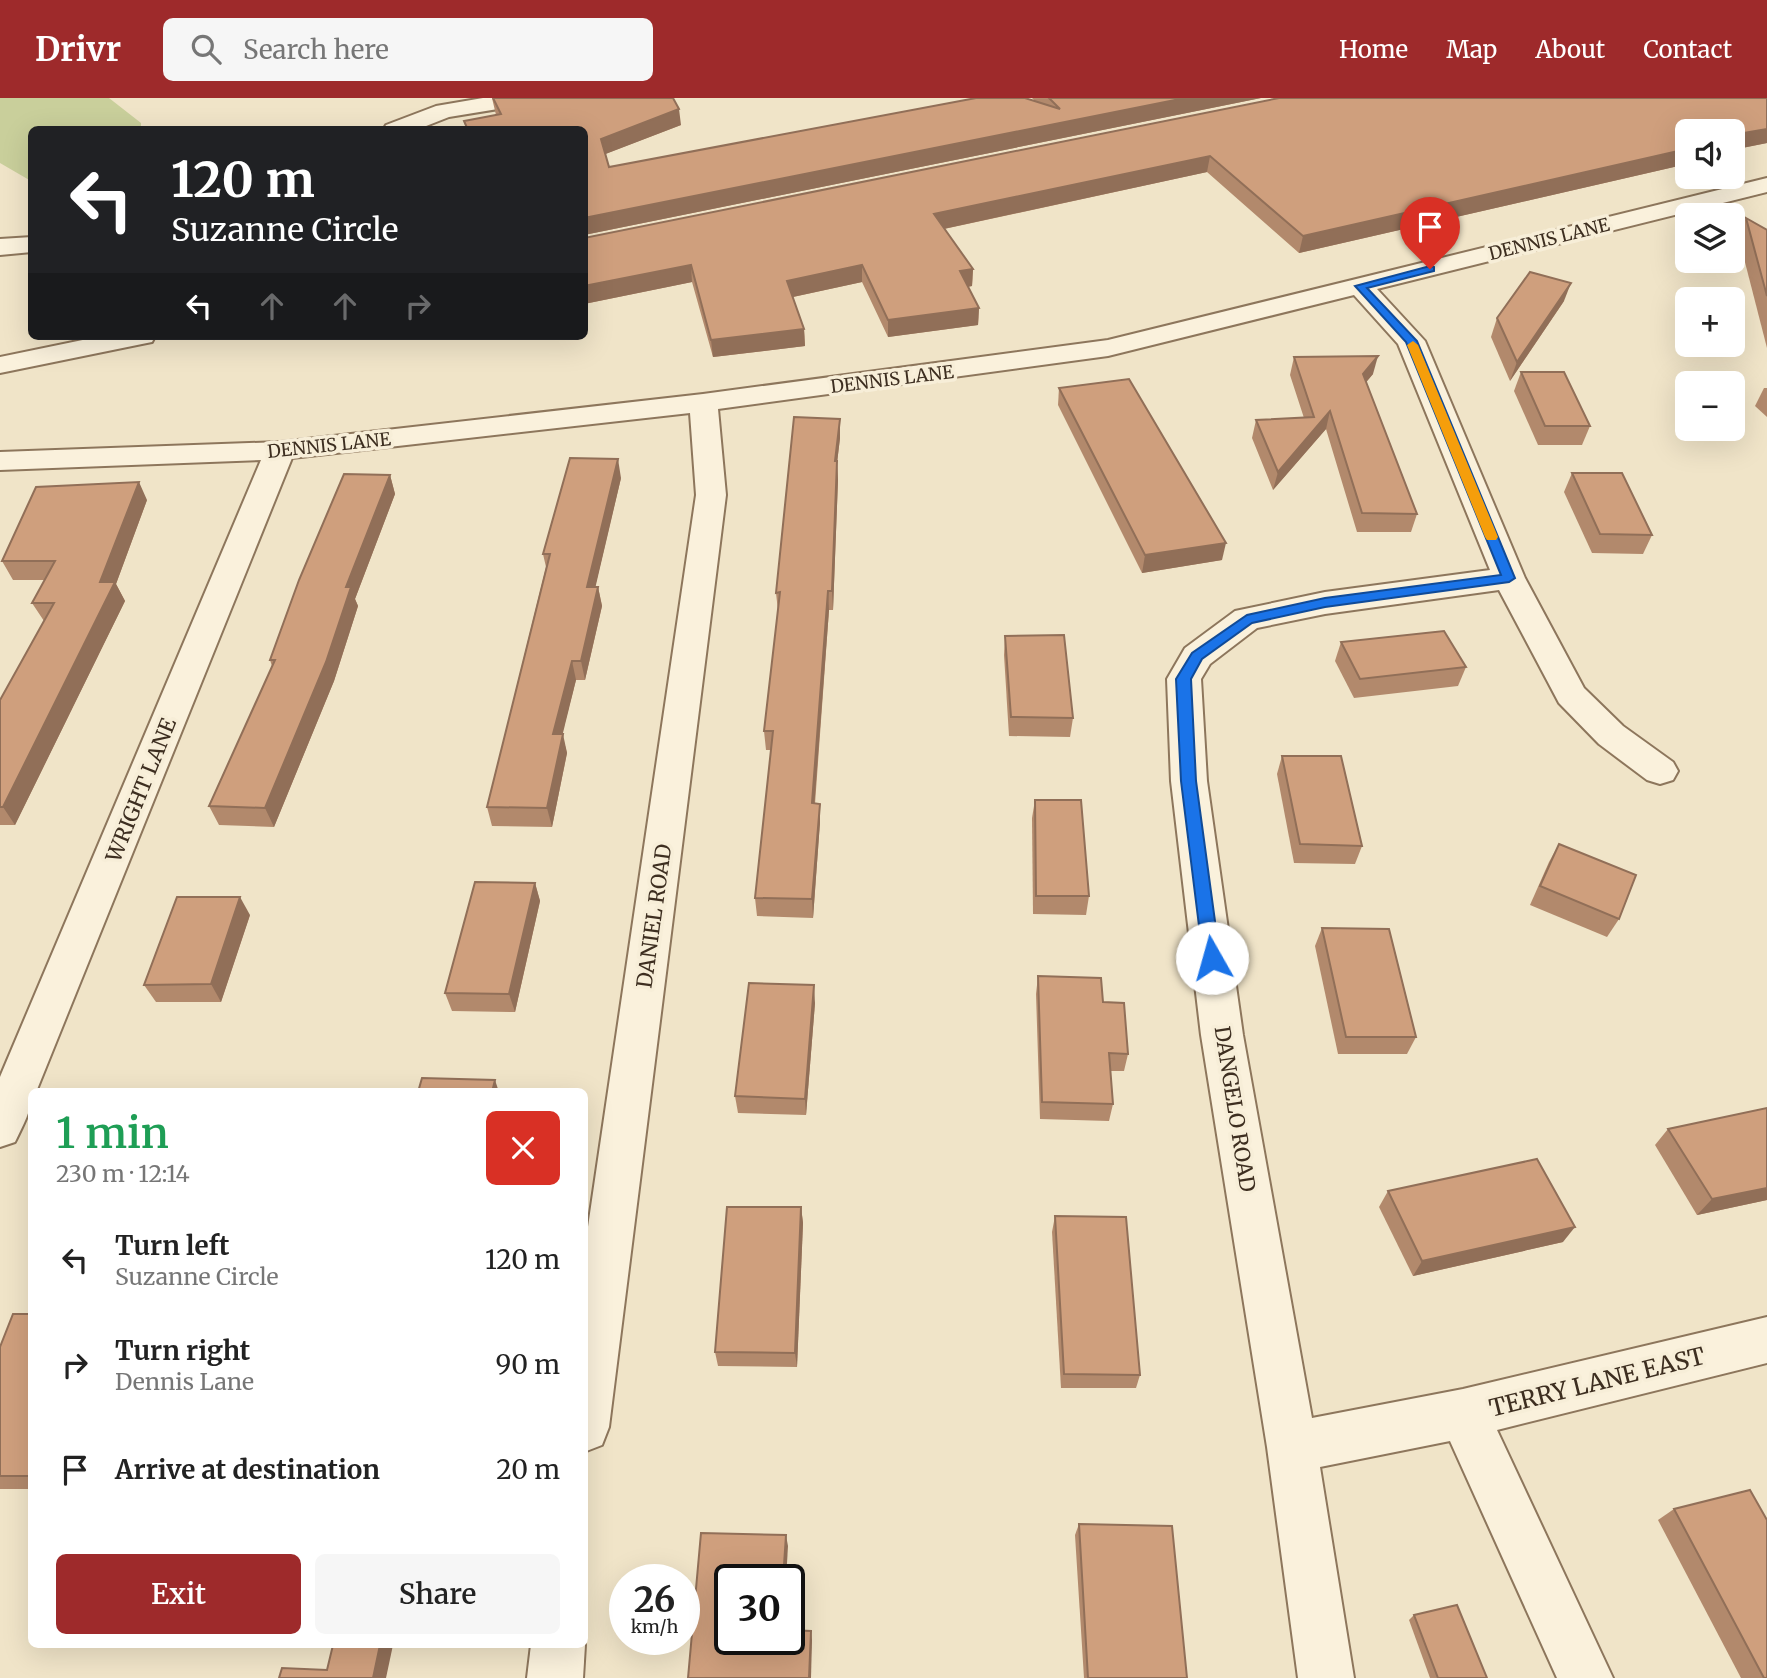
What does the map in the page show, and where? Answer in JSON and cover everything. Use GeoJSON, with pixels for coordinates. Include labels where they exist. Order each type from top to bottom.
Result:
{"type":"FeatureCollection","features":[{"type":"Feature","properties":{"kind":"street"},"geometry":{"type":"LineString","coordinates":[[405,126],[444,111],[523,98]]}},
{"type":"Feature","properties":{"kind":"street","name":"DENNIS LANE"},"geometry":{"type":"LineString","coordinates":[[0,461],[280,451],[703,403],[1108,348],[1216,319],[1767,185]]}},
{"type":"Feature","properties":{"kind":"street"},"geometry":{"type":"LineString","coordinates":[[0,247],[28,244]]}},
{"type":"Feature","properties":{"kind":"street"},"geometry":{"type":"LineString","coordinates":[[1360,286],[1411,341],[1509,578],[1571,695],[1611,735],[1661,771]]}},
{"type":"Feature","properties":{"kind":"street"},"geometry":{"type":"LineString","coordinates":[[0,365],[122,340]]}},
{"type":"Feature","properties":{"kind":"street","name":"DANIEL ROAD"},"geometry":{"type":"LineString","coordinates":[[588,1398],[711,495],[703,403]]}},
{"type":"Feature","properties":{"kind":"street","name":"WRIGHT LANE"},"geometry":{"type":"LineString","coordinates":[[0,1128],[280,451]]}},
{"type":"Feature","properties":{"kind":"street","name":"DANGELO ROAD"},"geometry":{"type":"LineString","coordinates":[[1326,1678],[1292,1447],[1222,1035],[1189,781],[1184,679],[1197,656],[1247,619],[1325,603],[1509,578]]}},
{"type":"Feature","properties":{"kind":"street","name":"TERRY LANE EAST"},"geometry":{"type":"LineString","coordinates":[[1585,1678],[1464,1414],[1767,1340]]}},
{"type":"Feature","properties":{"kind":"street"},"geometry":{"type":"LineString","coordinates":[[1292,1447],[1464,1414]]}},
{"type":"Feature","properties":{"kind":"street"},"geometry":{"type":"LineString","coordinates":[[555,1678],[558,1648]]}},
{"type":"Feature","properties":{"kind":"green space"},"geometry":{"type":"Polygon","coordinates":[[[0,98],[109,98],[141,123],[141,126],[28,126],[28,179],[0,163],[0,98]]]}},
{"type":"Feature","properties":{"kind":"building"},"geometry":{"type":"Polygon","coordinates":[[[493,98],[673,98],[679,109],[601,139],[609,167],[976,98],[1025,98],[1060,109],[1049,98],[1185,98],[588,217],[588,126],[466,126],[464,121],[501,114],[493,98]]]}},
{"type":"Feature","properties":{"kind":"building"},"geometry":{"type":"Polygon","coordinates":[[[1279,98],[1767,98],[1767,129],[1745,133],[1745,119],[1675,119],[1675,152],[1303,236],[1210,156],[934,214],[973,269],[960,271],[979,308],[888,320],[862,265],[787,281],[804,329],[711,340],[691,265],[588,285],[588,237],[1279,98]]]}},
{"type":"Feature","properties":{"kind":"building"},"geometry":{"type":"Polygon","coordinates":[[[1746,218],[1767,230],[1767,296],[1746,218]]]}},
{"type":"Feature","properties":{"kind":"building"},"geometry":{"type":"Polygon","coordinates":[[[1530,272],[1571,283],[1517,362],[1497,318],[1530,272]]]}},
{"type":"Feature","properties":{"kind":"building"},"geometry":{"type":"Polygon","coordinates":[[[1378,356],[1363,374],[1417,514],[1362,513],[1330,411],[1278,472],[1256,420],[1314,417],[1294,357],[1378,356]]]}},
{"type":"Feature","properties":{"kind":"building"},"geometry":{"type":"Polygon","coordinates":[[[1521,372],[1564,372],[1590,426],[1545,426],[1521,372]]]}},
{"type":"Feature","properties":{"kind":"building"},"geometry":{"type":"Polygon","coordinates":[[[1129,379],[1226,543],[1145,555],[1059,388],[1129,379]]]}},
{"type":"Feature","properties":{"kind":"building"},"geometry":{"type":"Polygon","coordinates":[[[794,417],[840,419],[835,461],[832,591],[828,591],[812,803],[820,804],[812,899],[755,898],[773,731],[764,731],[780,592],[776,593],[794,417]]]}},
{"type":"Feature","properties":{"kind":"building"},"geometry":{"type":"Polygon","coordinates":[[[570,458],[618,459],[587,587],[598,587],[581,661],[572,661],[553,734],[563,734],[547,808],[487,807],[550,554],[543,554],[570,458]]]}},
{"type":"Feature","properties":{"kind":"building"},"geometry":{"type":"Polygon","coordinates":[[[1572,473],[1622,473],[1652,535],[1600,534],[1572,473]]]}},
{"type":"Feature","properties":{"kind":"building"},"geometry":{"type":"Polygon","coordinates":[[[344,474],[390,475],[346,587],[351,587],[326,662],[265,808],[209,806],[275,660],[270,660],[299,580],[344,474]]]}},
{"type":"Feature","properties":{"kind":"building"},"geometry":{"type":"Polygon","coordinates":[[[139,482],[100,582],[115,582],[3,807],[0,807],[0,700],[54,603],[32,603],[55,561],[2,561],[36,487],[139,482]]]}},
{"type":"Feature","properties":{"kind":"building"},"geometry":{"type":"Polygon","coordinates":[[[1444,631],[1466,667],[1360,679],[1341,642],[1444,631]]]}},
{"type":"Feature","properties":{"kind":"building"},"geometry":{"type":"Polygon","coordinates":[[[1064,635],[1073,718],[1011,717],[1005,636],[1064,635]]]}},
{"type":"Feature","properties":{"kind":"building"},"geometry":{"type":"Polygon","coordinates":[[[1282,756],[1341,756],[1362,846],[1300,844],[1282,756]]]}},
{"type":"Feature","properties":{"kind":"building"},"geometry":{"type":"Polygon","coordinates":[[[1035,800],[1081,800],[1089,896],[1036,896],[1035,800]]]}},
{"type":"Feature","properties":{"kind":"building"},"geometry":{"type":"Polygon","coordinates":[[[1559,844],[1636,875],[1619,919],[1540,886],[1559,844]]]}},
{"type":"Feature","properties":{"kind":"building"},"geometry":{"type":"Polygon","coordinates":[[[475,882],[535,883],[509,994],[445,993],[475,882]]]}},
{"type":"Feature","properties":{"kind":"building"},"geometry":{"type":"Polygon","coordinates":[[[177,897],[240,897],[211,984],[144,985],[177,897]]]}},
{"type":"Feature","properties":{"kind":"building"},"geometry":{"type":"Polygon","coordinates":[[[1322,928],[1389,929],[1416,1037],[1346,1037],[1322,928]]]}},
{"type":"Feature","properties":{"kind":"building"},"geometry":{"type":"Polygon","coordinates":[[[1038,976],[1101,978],[1103,1002],[1124,1003],[1128,1054],[1109,1053],[1113,1104],[1042,1102],[1038,976]]]}},
{"type":"Feature","properties":{"kind":"building"},"geometry":{"type":"Polygon","coordinates":[[[749,983],[814,985],[805,1099],[735,1096],[749,983]]]}},
{"type":"Feature","properties":{"kind":"building"},"geometry":{"type":"Polygon","coordinates":[[[422,1078],[495,1080],[493,1088],[419,1088],[422,1078]]]}},
{"type":"Feature","properties":{"kind":"building"},"geometry":{"type":"Polygon","coordinates":[[[1767,1108],[1767,1188],[1712,1199],[1668,1129],[1767,1108]]]}},
{"type":"Feature","properties":{"kind":"building"},"geometry":{"type":"Polygon","coordinates":[[[1537,1159],[1575,1227],[1422,1261],[1388,1191],[1537,1159]]]}},
{"type":"Feature","properties":{"kind":"building"},"geometry":{"type":"Polygon","coordinates":[[[727,1207],[801,1207],[795,1353],[715,1352],[727,1207]]]}},
{"type":"Feature","properties":{"kind":"building"},"geometry":{"type":"Polygon","coordinates":[[[1055,1216],[1126,1217],[1140,1375],[1064,1374],[1055,1216]]]}},
{"type":"Feature","properties":{"kind":"building"},"geometry":{"type":"Polygon","coordinates":[[[13,1314],[28,1314],[28,1476],[0,1476],[0,1347],[13,1314]]]}},
{"type":"Feature","properties":{"kind":"building"},"geometry":{"type":"Polygon","coordinates":[[[1750,1490],[1767,1520],[1767,1678],[1764,1678],[1674,1509],[1750,1490]]]}},
{"type":"Feature","properties":{"kind":"building"},"geometry":{"type":"Polygon","coordinates":[[[1079,1524],[1172,1526],[1187,1678],[1088,1678],[1079,1524]]]}},
{"type":"Feature","properties":{"kind":"building"},"geometry":{"type":"Polygon","coordinates":[[[701,1533],[786,1535],[784,1564],[714,1564],[714,1655],[805,1655],[805,1631],[811,1631],[809,1678],[688,1678],[690,1655],[700,1655],[698,1564],[701,1533]]]}},
{"type":"Feature","properties":{"kind":"building"},"geometry":{"type":"Polygon","coordinates":[[[1457,1605],[1487,1678],[1438,1678],[1414,1615],[1457,1605]]]}},
{"type":"Feature","properties":{"kind":"building"},"geometry":{"type":"Polygon","coordinates":[[[332,1648],[379,1648],[373,1678],[279,1678],[282,1668],[327,1670],[332,1648]]]}},
{"type":"Feature","properties":{"kind":"slow traffic"},"geometry":{"type":"LineString","coordinates":[[1413,345],[1492,537]]}},
{"type":"Feature","properties":{"kind":"route"},"geometry":{"type":"LineString","coordinates":[[1212,958],[1189,781],[1184,679],[1197,656],[1247,619],[1325,603],[1509,578],[1411,341],[1360,286],[1430,269]]}}]}
